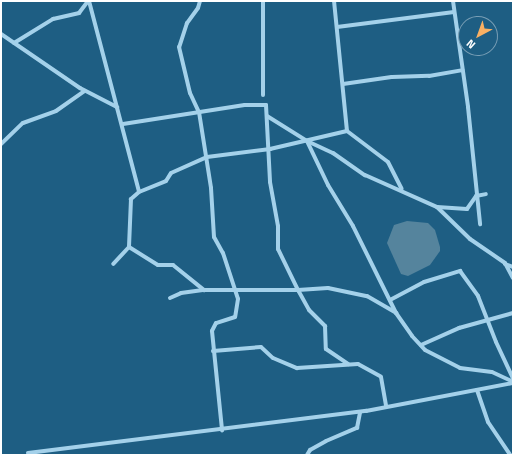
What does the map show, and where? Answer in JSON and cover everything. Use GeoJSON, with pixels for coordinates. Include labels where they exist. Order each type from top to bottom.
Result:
{"type":"FeatureCollection","features":[{"type":"Feature","properties":{"kind":"street"},"geometry":{"type":"LineString","coordinates":[[14,43],[53,19],[79,13],[89,1]]}},
{"type":"Feature","properties":{"kind":"street"},"geometry":{"type":"LineString","coordinates":[[89,1],[123,124],[139,192]]}},
{"type":"Feature","properties":{"kind":"street"},"geometry":{"type":"LineString","coordinates":[[200,1],[198,8],[187,23],[179,47],[190,93],[199,112],[206,157],[214,237],[223,253],[238,299],[235,317],[216,323],[212,331],[222,430]]}},
{"type":"Feature","properties":{"kind":"street"},"geometry":{"type":"LineString","coordinates":[[263,95],[264,1]]}},
{"type":"Feature","properties":{"kind":"street"},"geometry":{"type":"LineString","coordinates":[[334,1],[347,131],[388,162],[403,190]]}},
{"type":"Feature","properties":{"kind":"street"},"geometry":{"type":"LineString","coordinates":[[453,1],[468,107],[480,224]]}},
{"type":"Feature","properties":{"kind":"street"},"geometry":{"type":"LineString","coordinates":[[337,27],[454,12]]}},
{"type":"Feature","properties":{"kind":"street"},"geometry":{"type":"LineString","coordinates":[[1,34],[85,91],[118,108]]}},
{"type":"Feature","properties":{"kind":"street"},"geometry":{"type":"LineString","coordinates":[[343,84],[392,77],[429,76],[462,70]]}},
{"type":"Feature","properties":{"kind":"street"},"geometry":{"type":"LineString","coordinates":[[1,144],[24,124],[56,111],[85,91]]}},
{"type":"Feature","properties":{"kind":"street"},"geometry":{"type":"LineString","coordinates":[[123,124],[245,105],[266,105],[270,149],[270,182],[278,226],[278,249],[298,290],[310,310],[325,326],[326,349],[348,364]]}},
{"type":"Feature","properties":{"kind":"street"},"geometry":{"type":"LineString","coordinates":[[267,116],[308,141],[333,153],[365,175],[403,190],[437,207],[470,239],[505,264],[513,267]]}},
{"type":"Feature","properties":{"kind":"street"},"geometry":{"type":"LineString","coordinates":[[113,264],[129,247],[132,199],[139,192],[166,181],[171,174],[206,157],[270,149],[347,131]]}},
{"type":"Feature","properties":{"kind":"street"},"geometry":{"type":"LineString","coordinates":[[308,141],[396,313],[421,345],[460,368],[492,372],[513,383]]}},
{"type":"Feature","properties":{"kind":"street"},"geometry":{"type":"LineString","coordinates":[[437,207],[467,209],[476,196],[486,194]]}},
{"type":"Feature","properties":{"kind":"street"},"geometry":{"type":"LineString","coordinates":[[129,247],[141,257],[158,265],[173,265],[204,290]]}},
{"type":"Feature","properties":{"kind":"street"},"geometry":{"type":"LineString","coordinates":[[505,264],[513,278]]}},
{"type":"Feature","properties":{"kind":"street"},"geometry":{"type":"LineString","coordinates":[[390,300],[424,282],[460,271],[478,296],[486,318],[513,378]]}},
{"type":"Feature","properties":{"kind":"street"},"geometry":{"type":"LineString","coordinates":[[170,298],[181,293],[204,290],[298,290],[328,288],[367,296],[396,313]]}},
{"type":"Feature","properties":{"kind":"street"},"geometry":{"type":"LineString","coordinates":[[421,345],[486,318],[513,313]]}},
{"type":"Feature","properties":{"kind":"street"},"geometry":{"type":"LineString","coordinates":[[213,351],[261,347],[273,358],[297,368],[358,364],[381,377],[386,406]]}},
{"type":"Feature","properties":{"kind":"street"},"geometry":{"type":"LineString","coordinates":[[28,453],[360,412],[513,383]]}},
{"type":"Feature","properties":{"kind":"street"},"geometry":{"type":"LineString","coordinates":[[477,390],[488,422],[510,455]]}},
{"type":"Feature","properties":{"kind":"street"},"geometry":{"type":"LineString","coordinates":[[306,455],[310,450],[326,441],[357,428],[360,412]]}},
{"type":"Feature","properties":{"kind":"water"},"geometry":{"type":"Polygon","coordinates":[[[407,221],[428,223],[435,230],[440,247],[440,251],[430,265],[408,276],[401,274],[387,243],[394,225],[407,221]]]}}]}
